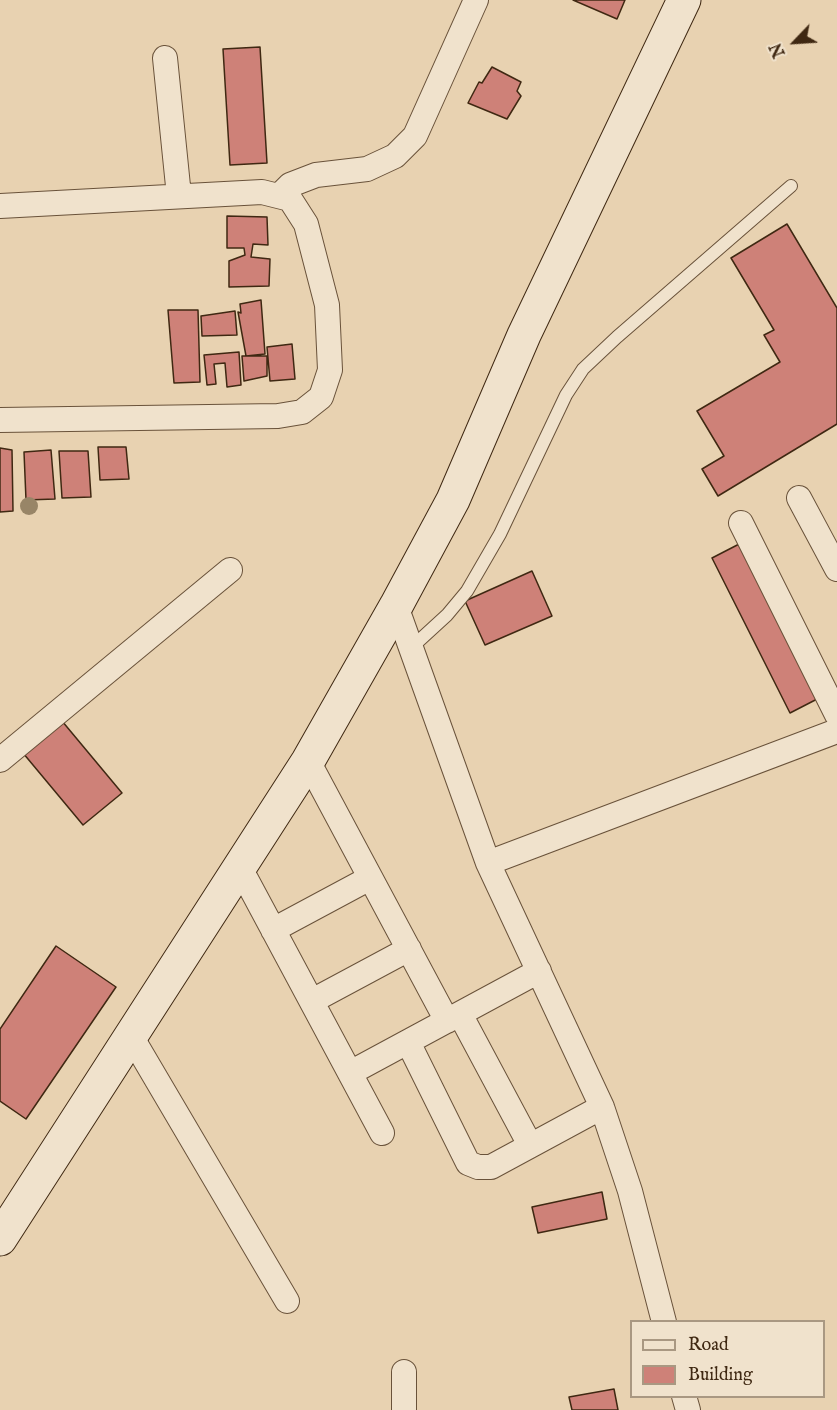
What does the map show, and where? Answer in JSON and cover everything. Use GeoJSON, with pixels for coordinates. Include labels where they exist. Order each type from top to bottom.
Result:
{"type":"FeatureCollection","features":[{"type":"Feature","properties":{"kind":"street"},"geometry":{"type":"LineString","coordinates":[[279,196],[290,185],[316,175],[367,169],[395,156],[415,136],[476,0]]}},
{"type":"Feature","properties":{"kind":"street"},"geometry":{"type":"LineString","coordinates":[[0,1239],[308,761],[396,606],[453,500],[524,335],[684,0]]}},
{"type":"Feature","properties":{"kind":"street"},"geometry":{"type":"LineString","coordinates":[[165,58],[179,196]]}},
{"type":"Feature","properties":{"kind":"street"},"geometry":{"type":"LineString","coordinates":[[0,206],[262,192],[290,200],[306,224],[327,305],[330,370],[321,397],[302,412],[278,416],[0,420]]}},
{"type":"Feature","properties":{"kind":"street"},"geometry":{"type":"LineString","coordinates":[[799,498],[837,569]]}},
{"type":"Feature","properties":{"kind":"street"},"geometry":{"type":"LineString","coordinates":[[741,523],[837,716]]}},
{"type":"Feature","properties":{"kind":"street"},"geometry":{"type":"LineString","coordinates":[[0,760],[230,570]]}},
{"type":"Feature","properties":{"kind":"street"},"geometry":{"type":"LineString","coordinates":[[396,606],[488,863],[602,1107],[630,1191],[663,1320]]}},
{"type":"Feature","properties":{"kind":"street"},"geometry":{"type":"LineString","coordinates":[[488,863],[837,731]]}},
{"type":"Feature","properties":{"kind":"street"},"geometry":{"type":"LineString","coordinates":[[308,761],[409,949],[454,1017],[530,1145]]}},
{"type":"Feature","properties":{"kind":"street"},"geometry":{"type":"LineString","coordinates":[[239,866],[382,1133]]}},
{"type":"Feature","properties":{"kind":"street"},"geometry":{"type":"LineString","coordinates":[[273,930],[370,878]]}},
{"type":"Feature","properties":{"kind":"street"},"geometry":{"type":"LineString","coordinates":[[312,1001],[409,949]]}},
{"type":"Feature","properties":{"kind":"street"},"geometry":{"type":"LineString","coordinates":[[350,1073],[539,971]]}},
{"type":"Feature","properties":{"kind":"street"},"geometry":{"type":"LineString","coordinates":[[131,1036],[287,1301]]}},
{"type":"Feature","properties":{"kind":"street"},"geometry":{"type":"LineString","coordinates":[[408,1042],[468,1162],[478,1167],[491,1167],[602,1107]]}},
{"type":"Feature","properties":{"kind":"street"},"geometry":{"type":"LineString","coordinates":[[404,1372],[404,1410]]}},
{"type":"Feature","properties":{"kind":"lane"},"geometry":{"type":"LineString","coordinates":[[411,648],[447,615],[467,591],[500,534],[551,425],[583,369],[616,337],[791,186]]}},
{"type":"Feature","properties":{"kind":"building"},"geometry":{"type":"Polygon","coordinates":[[[573,0],[625,0],[617,19],[573,0]]]}},
{"type":"Feature","properties":{"kind":"building"},"geometry":{"type":"Polygon","coordinates":[[[260,47],[267,163],[230,165],[223,49],[260,47]]]}},
{"type":"Feature","properties":{"kind":"building"},"geometry":{"type":"Polygon","coordinates":[[[492,67],[521,82],[517,91],[521,96],[507,119],[468,103],[479,82],[482,83],[492,67]]]}},
{"type":"Feature","properties":{"kind":"building"},"geometry":{"type":"Polygon","coordinates":[[[227,216],[267,217],[268,245],[253,244],[251,257],[270,259],[269,286],[229,287],[229,261],[245,255],[244,248],[227,248],[227,216]]]}},
{"type":"Feature","properties":{"kind":"building"},"geometry":{"type":"Polygon","coordinates":[[[787,224],[837,308],[837,424],[718,496],[702,469],[724,456],[697,411],[780,362],[764,335],[774,330],[731,258],[787,224]]]}},
{"type":"Feature","properties":{"kind":"building"},"geometry":{"type":"Polygon","coordinates":[[[261,300],[265,354],[246,356],[238,312],[241,313],[240,304],[261,300]]]}},
{"type":"Feature","properties":{"kind":"building"},"geometry":{"type":"Polygon","coordinates":[[[168,310],[198,310],[200,382],[174,383],[168,310]]]}},
{"type":"Feature","properties":{"kind":"building"},"geometry":{"type":"Polygon","coordinates":[[[235,311],[237,335],[202,336],[201,316],[235,311]]]}},
{"type":"Feature","properties":{"kind":"building"},"geometry":{"type":"Polygon","coordinates":[[[292,344],[295,379],[270,381],[267,347],[292,344]]]}},
{"type":"Feature","properties":{"kind":"building"},"geometry":{"type":"Polygon","coordinates":[[[239,352],[241,385],[227,387],[225,363],[214,364],[216,384],[207,385],[204,355],[239,352]]]}},
{"type":"Feature","properties":{"kind":"building"},"geometry":{"type":"Polygon","coordinates":[[[242,356],[267,356],[267,376],[244,381],[242,356]]]}},
{"type":"Feature","properties":{"kind":"building"},"geometry":{"type":"Polygon","coordinates":[[[98,447],[126,447],[129,479],[100,480],[98,447]]]}},
{"type":"Feature","properties":{"kind":"building"},"geometry":{"type":"Polygon","coordinates":[[[0,448],[12,450],[13,511],[0,512],[0,448]]]}},
{"type":"Feature","properties":{"kind":"building"},"geometry":{"type":"Polygon","coordinates":[[[51,450],[55,499],[26,500],[24,452],[51,450]]]}},
{"type":"Feature","properties":{"kind":"building"},"geometry":{"type":"Polygon","coordinates":[[[59,451],[88,451],[91,497],[62,498],[59,451]]]}},
{"type":"Feature","properties":{"kind":"building"},"geometry":{"type":"Polygon","coordinates":[[[745,541],[823,696],[790,713],[712,558],[745,541]]]}},
{"type":"Feature","properties":{"kind":"building"},"geometry":{"type":"Polygon","coordinates":[[[532,571],[552,616],[485,645],[465,601],[532,571]]]}},
{"type":"Feature","properties":{"kind":"building"},"geometry":{"type":"Polygon","coordinates":[[[62,721],[122,793],[83,825],[23,753],[62,721]]]}},
{"type":"Feature","properties":{"kind":"building"},"geometry":{"type":"Polygon","coordinates":[[[56,946],[116,987],[26,1119],[0,1101],[0,1029],[56,946]]]}},
{"type":"Feature","properties":{"kind":"building"},"geometry":{"type":"Polygon","coordinates":[[[602,1192],[607,1219],[538,1233],[532,1207],[602,1192]]]}},
{"type":"Feature","properties":{"kind":"building"},"geometry":{"type":"Polygon","coordinates":[[[614,1389],[618,1410],[572,1410],[569,1397],[614,1389]]]}}]}
